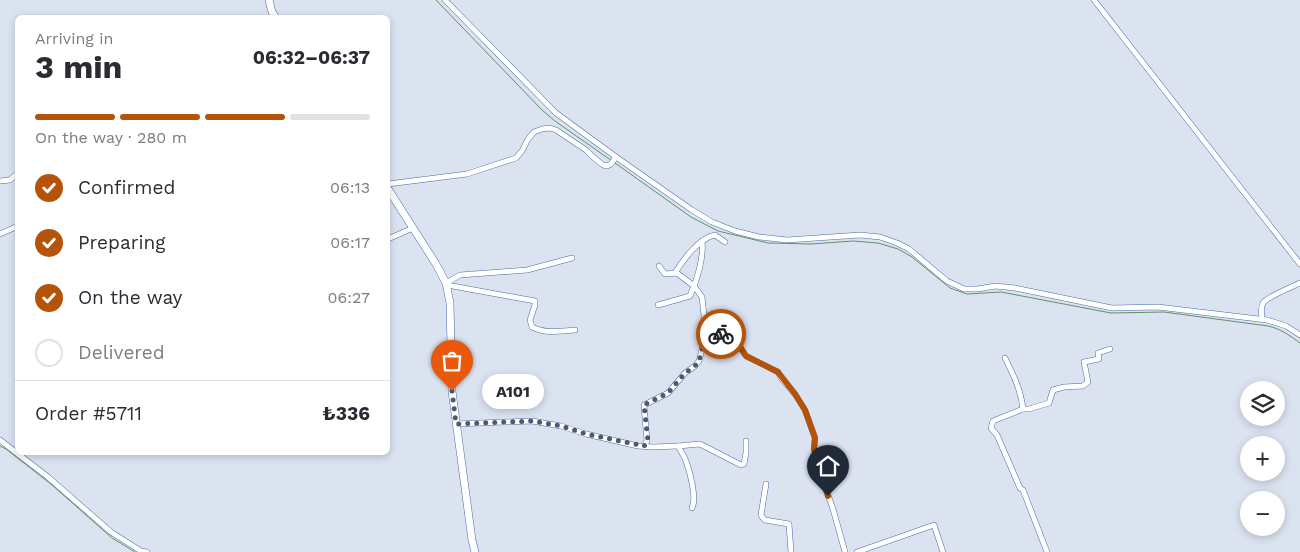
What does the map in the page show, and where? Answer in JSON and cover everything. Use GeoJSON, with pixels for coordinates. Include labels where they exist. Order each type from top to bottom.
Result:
{"type":"FeatureCollection","features":[{"type":"Feature","properties":{"kind":"street"},"geometry":{"type":"LineString","coordinates":[[270,0],[274,15]]}},
{"type":"Feature","properties":{"kind":"street"},"geometry":{"type":"LineString","coordinates":[[445,0],[556,113],[614,160],[712,222],[735,231],[759,237],[787,240],[860,235],[880,237],[909,250],[947,281],[964,289],[995,286],[1015,288],[1112,308],[1158,306],[1262,320],[1286,326],[1300,335]]}},
{"type":"Feature","properties":{"kind":"street"},"geometry":{"type":"LineString","coordinates":[[1094,0],[1300,264]]}},
{"type":"Feature","properties":{"kind":"street"},"geometry":{"type":"LineString","coordinates":[[390,184],[466,174],[516,158],[534,132],[550,128],[586,150],[603,166],[607,166],[614,160]]}},
{"type":"Feature","properties":{"kind":"street"},"geometry":{"type":"LineString","coordinates":[[0,181],[10,180],[15,176]]}},
{"type":"Feature","properties":{"kind":"street"},"geometry":{"type":"LineString","coordinates":[[390,192],[436,264],[446,284],[450,303],[452,391],[475,552]]}},
{"type":"Feature","properties":{"kind":"street"},"geometry":{"type":"LineString","coordinates":[[0,234],[15,227]]}},
{"type":"Feature","properties":{"kind":"street"},"geometry":{"type":"LineString","coordinates":[[390,238],[413,228]]}},
{"type":"Feature","properties":{"kind":"street"},"geometry":{"type":"LineString","coordinates":[[675,273],[680,265],[708,236],[715,234],[725,242]]}},
{"type":"Feature","properties":{"kind":"street"},"geometry":{"type":"LineString","coordinates":[[658,305],[690,296],[703,249],[702,241]]}},
{"type":"Feature","properties":{"kind":"street"},"geometry":{"type":"LineString","coordinates":[[446,284],[460,275],[527,270],[572,258]]}},
{"type":"Feature","properties":{"kind":"street"},"geometry":{"type":"LineString","coordinates":[[644,446],[648,441],[644,405],[668,393],[685,373],[695,366],[699,361],[706,334],[702,296],[694,286],[677,273],[665,274],[659,266]]}},
{"type":"Feature","properties":{"kind":"street"},"geometry":{"type":"LineString","coordinates":[[1262,320],[1263,303],[1300,283]]}},
{"type":"Feature","properties":{"kind":"street"},"geometry":{"type":"LineString","coordinates":[[446,284],[535,301],[530,320],[532,327],[538,331],[552,332],[575,330]]}},
{"type":"Feature","properties":{"kind":"street"},"geometry":{"type":"LineString","coordinates":[[706,334],[732,334],[746,356],[778,372],[795,394],[805,410],[815,438],[814,449],[845,552]]}},
{"type":"Feature","properties":{"kind":"street"},"geometry":{"type":"LineString","coordinates":[[1047,552],[1023,490],[1020,488],[997,435],[991,428],[994,421],[1023,409],[1049,403],[1054,390],[1064,387],[1083,386],[1088,382],[1084,362],[1099,359],[1098,353],[1110,349]]}},
{"type":"Feature","properties":{"kind":"street"},"geometry":{"type":"LineString","coordinates":[[1005,358],[1022,397],[1023,409]]}},
{"type":"Feature","properties":{"kind":"street"},"geometry":{"type":"LineString","coordinates":[[456,424],[532,421],[644,446],[700,444],[741,465],[744,464],[746,441]]}},
{"type":"Feature","properties":{"kind":"street"},"geometry":{"type":"LineString","coordinates":[[0,440],[15,452]]}},
{"type":"Feature","properties":{"kind":"street"},"geometry":{"type":"LineString","coordinates":[[678,446],[686,460],[694,495],[692,508]]}},
{"type":"Feature","properties":{"kind":"street"},"geometry":{"type":"LineString","coordinates":[[19,455],[48,477],[111,532],[141,551],[147,552]]}},
{"type":"Feature","properties":{"kind":"street"},"geometry":{"type":"LineString","coordinates":[[766,484],[761,515],[765,520],[789,524],[791,552]]}},
{"type":"Feature","properties":{"kind":"street"},"geometry":{"type":"LineString","coordinates":[[857,552],[934,525],[943,552]]}},
{"type":"Feature","properties":{"kind":"waterway"},"geometry":{"type":"LineString","coordinates":[[436,0],[542,110],[612,161]]}},
{"type":"Feature","properties":{"kind":"waterway"},"geometry":{"type":"LineString","coordinates":[[615,163],[691,217],[718,231],[768,243],[811,244],[853,241],[878,243],[898,249],[912,257],[950,288],[967,294],[1001,292],[1111,313],[1164,312],[1268,326],[1281,331],[1300,343]]}},
{"type":"Feature","properties":{"kind":"waterway"},"geometry":{"type":"LineString","coordinates":[[0,446],[52,485],[112,538],[135,552]]}},
{"type":"Feature","properties":{"kind":"way so far"},"geometry":{"type":"LineString","coordinates":[[452,391],[456,424],[532,421],[644,446],[648,441],[644,405],[668,393],[685,373],[695,366],[699,361],[706,334],[721,334]]}},
{"type":"Feature","properties":{"kind":"place","name":"A101"},"geometry":{"type":"Point","coordinates":[452,391]}},
{"type":"Feature","properties":{"kind":"route"},"geometry":{"type":"LineString","coordinates":[[721,334],[732,334],[746,356],[778,372],[795,394],[805,410],[815,438],[814,449],[828,496]]}}]}
